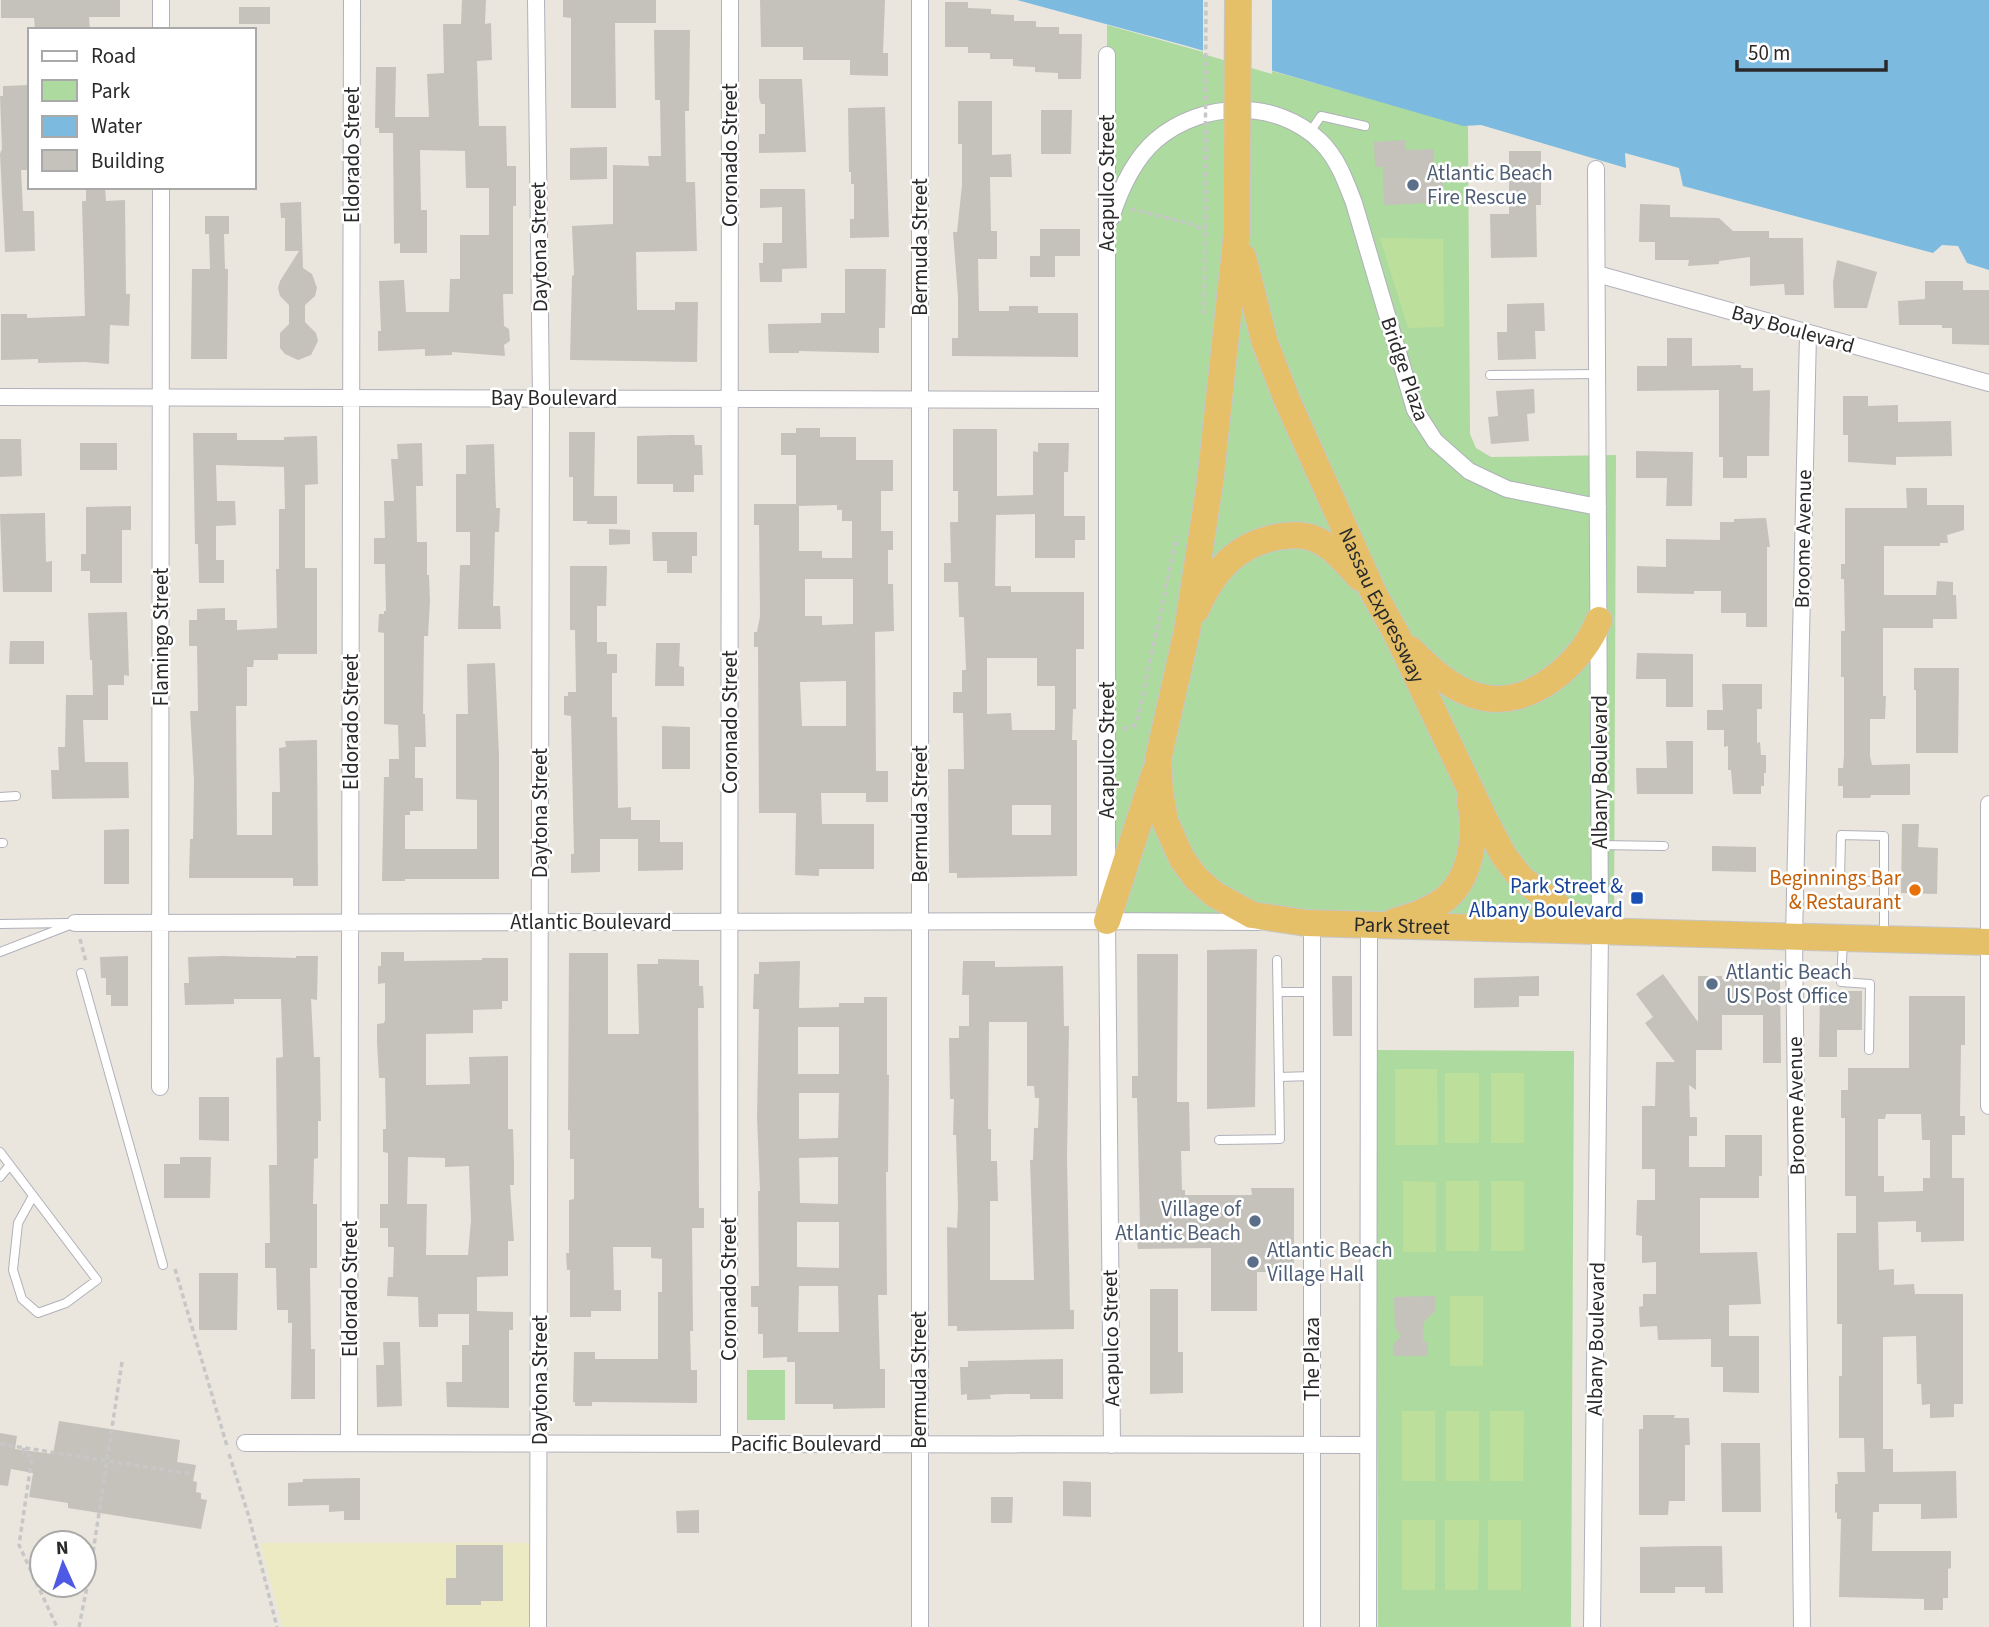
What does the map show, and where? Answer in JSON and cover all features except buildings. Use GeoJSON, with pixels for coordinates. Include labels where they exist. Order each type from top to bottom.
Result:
{"type":"FeatureCollection","features":[{"type":"Feature","properties":{"kind":"highway","name":"Nassau Expressway"},"geometry":{"type":"LineString","coordinates":[[1238,0],[1237,232],[1209,483],[1187,631],[1158,760],[1160,791],[1165,821],[1182,859],[1196,878],[1231,905],[1252,915],[1309,924]]}},
{"type":"Feature","properties":{"kind":"highway","name":"Nassau Expressway"},"geometry":{"type":"LineString","coordinates":[[1237,232],[1265,343],[1287,400],[1374,594],[1397,635],[1504,856],[1521,877],[1564,911],[1600,931]]}},
{"type":"Feature","properties":{"kind":"highway"},"geometry":{"type":"LineString","coordinates":[[1187,631],[1206,587],[1231,557],[1258,541],[1288,535],[1314,538],[1338,554],[1374,594]]}},
{"type":"Feature","properties":{"kind":"highway"},"geometry":{"type":"LineString","coordinates":[[1397,635],[1449,683],[1482,698],[1499,699],[1533,690],[1563,671],[1581,654],[1592,638],[1599,620]]}},
{"type":"Feature","properties":{"kind":"highway"},"geometry":{"type":"LineString","coordinates":[[1107,921],[1158,760]]}},
{"type":"Feature","properties":{"kind":"highway"},"geometry":{"type":"LineString","coordinates":[[1369,926],[1416,916],[1443,901],[1461,878],[1472,846],[1473,813],[1458,763]]}},
{"type":"Feature","properties":{"kind":"highway","name":"Park Street"},"geometry":{"type":"LineString","coordinates":[[1309,924],[1988,942]]}},
{"type":"Feature","properties":{"kind":"street"},"geometry":{"type":"LineString","coordinates":[[161,0],[161,28]]}},
{"type":"Feature","properties":{"kind":"street","name":"Eldorado Street"},"geometry":{"type":"LineString","coordinates":[[349,1443],[352,0]]}},
{"type":"Feature","properties":{"kind":"street","name":"Daytona Street"},"geometry":{"type":"LineString","coordinates":[[536,0],[541,397],[538,1627]]}},
{"type":"Feature","properties":{"kind":"street","name":"Coronado Street"},"geometry":{"type":"LineString","coordinates":[[729,1444],[730,0]]}},
{"type":"Feature","properties":{"kind":"street","name":"Bermuda Street"},"geometry":{"type":"LineString","coordinates":[[920,0],[920,1627]]}},
{"type":"Feature","properties":{"kind":"street","name":"Acapulco Street"},"geometry":{"type":"LineString","coordinates":[[1107,55],[1107,921],[1112,1445]]}},
{"type":"Feature","properties":{"kind":"street"},"geometry":{"type":"LineString","coordinates":[[1107,231],[1126,180],[1140,158],[1163,135],[1190,119],[1220,111],[1246,110],[1279,116],[1310,132]]}},
{"type":"Feature","properties":{"kind":"street","name":"Bridge Plaza"},"geometry":{"type":"LineString","coordinates":[[1310,132],[1330,153],[1345,178],[1415,410],[1435,441],[1469,471],[1507,489],[1598,507]]}},
{"type":"Feature","properties":{"kind":"street","name":"Albany Boulevard"},"geometry":{"type":"LineString","coordinates":[[1592,1627],[1600,931],[1596,169]]}},
{"type":"Feature","properties":{"kind":"street","name":"Flamingo Street"},"geometry":{"type":"LineString","coordinates":[[160,1087],[161,189]]}},
{"type":"Feature","properties":{"kind":"street","name":"Bay Boulevard"},"geometry":{"type":"LineString","coordinates":[[1597,274],[1989,383]]}},
{"type":"Feature","properties":{"kind":"street","name":"Broome Avenue"},"geometry":{"type":"LineString","coordinates":[[1802,1627],[1794,937],[1808,334]]}},
{"type":"Feature","properties":{"kind":"street","name":"Bay Boulevard"},"geometry":{"type":"LineString","coordinates":[[0,397],[1107,400]]}},
{"type":"Feature","properties":{"kind":"street"},"geometry":{"type":"LineString","coordinates":[[1989,804],[1989,1106]]}},
{"type":"Feature","properties":{"kind":"street","name":"Atlantic Boulevard"},"geometry":{"type":"LineString","coordinates":[[75,923],[1107,921]]}},
{"type":"Feature","properties":{"kind":"street","name":"Park Street"},"geometry":{"type":"LineString","coordinates":[[1107,921],[1309,924]]}},
{"type":"Feature","properties":{"kind":"street","name":"The Plaza"},"geometry":{"type":"LineString","coordinates":[[1309,924],[1312,992],[1312,1627]]}},
{"type":"Feature","properties":{"kind":"street"},"geometry":{"type":"LineString","coordinates":[[1367,1627],[1369,926]]}},
{"type":"Feature","properties":{"kind":"street","name":"Pacific Boulevard"},"geometry":{"type":"LineString","coordinates":[[245,1443],[1368,1445]]}},
{"type":"Feature","properties":{"kind":"lane"},"geometry":{"type":"LineString","coordinates":[[1310,132],[1321,116],[1365,126]]}},
{"type":"Feature","properties":{"kind":"lane"},"geometry":{"type":"LineString","coordinates":[[1490,375],[1597,374]]}},
{"type":"Feature","properties":{"kind":"lane"},"geometry":{"type":"LineString","coordinates":[[0,797],[16,796]]}},
{"type":"Feature","properties":{"kind":"lane"},"geometry":{"type":"LineString","coordinates":[[1884,882],[1840,880],[1841,835],[1884,836],[1884,882],[1884,939]]}},
{"type":"Feature","properties":{"kind":"lane"},"geometry":{"type":"LineString","coordinates":[[1600,845],[1664,846]]}},
{"type":"Feature","properties":{"kind":"lane","name":"Atlantic Boulevard"},"geometry":{"type":"LineString","coordinates":[[0,924],[75,923]]}},
{"type":"Feature","properties":{"kind":"lane","name":"Atlantic Boulevard"},"geometry":{"type":"LineString","coordinates":[[0,952],[75,923]]}},
{"type":"Feature","properties":{"kind":"lane"},"geometry":{"type":"LineString","coordinates":[[1843,938],[1841,982],[1870,984],[1869,1050]]}},
{"type":"Feature","properties":{"kind":"lane"},"geometry":{"type":"LineString","coordinates":[[1219,1140],[1280,1139],[1277,960]]}},
{"type":"Feature","properties":{"kind":"lane"},"geometry":{"type":"LineString","coordinates":[[82,973],[163,1265]]}},
{"type":"Feature","properties":{"kind":"lane"},"geometry":{"type":"LineString","coordinates":[[1278,992],[1312,992]]}},
{"type":"Feature","properties":{"kind":"lane"},"geometry":{"type":"LineString","coordinates":[[1279,1077],[1312,1076]]}},
{"type":"Feature","properties":{"kind":"lane"},"geometry":{"type":"LineString","coordinates":[[0,1152],[97,1280],[66,1303],[38,1313],[22,1299],[13,1270],[18,1223],[33,1196]]}},
{"type":"Feature","properties":{"kind":"lane"},"geometry":{"type":"LineString","coordinates":[[0,1177],[10,1166]]}},
{"type":"Feature","properties":{"kind":"path"},"geometry":{"type":"LineString","coordinates":[[1203,327],[1206,0]]}},
{"type":"Feature","properties":{"kind":"path"},"geometry":{"type":"LineString","coordinates":[[1115,206],[1196,225],[1205,230]]}},
{"type":"Feature","properties":{"kind":"path"},"geometry":{"type":"LineString","coordinates":[[1107,729],[1135,725],[1139,716],[1179,526]]}},
{"type":"Feature","properties":{"kind":"path"},"geometry":{"type":"LineString","coordinates":[[75,923],[86,962]]}},
{"type":"Feature","properties":{"kind":"path"},"geometry":{"type":"LineString","coordinates":[[173,1260],[250,1517],[277,1627]]}},
{"type":"Feature","properties":{"kind":"path"},"geometry":{"type":"LineString","coordinates":[[79,1627],[122,1362]]}},
{"type":"Feature","properties":{"kind":"path"},"geometry":{"type":"LineString","coordinates":[[0,1444],[191,1474]]}},
{"type":"Feature","properties":{"kind":"path"},"geometry":{"type":"LineString","coordinates":[[24,1448],[23,1452],[32,1457],[19,1545],[57,1627]]}},
{"type":"Feature","properties":{"kind":"green space"},"geometry":{"type":"Polygon","coordinates":[[[1107,25],[1468,126],[1470,434],[1476,448],[1491,457],[1616,455],[1614,927],[1107,921],[1107,25]]]}},
{"type":"Feature","properties":{"kind":"green space"},"geometry":{"type":"Polygon","coordinates":[[[1380,238],[1443,239],[1444,327],[1408,328],[1380,238]]]}},
{"type":"Feature","properties":{"kind":"green space"},"geometry":{"type":"Polygon","coordinates":[[[1376,1050],[1574,1051],[1571,1627],[1378,1627],[1376,1050]]]}},
{"type":"Feature","properties":{"kind":"green space"},"geometry":{"type":"Polygon","coordinates":[[[1395,1069],[1437,1069],[1438,1145],[1395,1145],[1395,1069]]]}},
{"type":"Feature","properties":{"kind":"green space"},"geometry":{"type":"Polygon","coordinates":[[[1445,1073],[1479,1073],[1479,1143],[1445,1143],[1445,1073]]]}},
{"type":"Feature","properties":{"kind":"green space"},"geometry":{"type":"Polygon","coordinates":[[[1491,1073],[1524,1073],[1524,1143],[1491,1143],[1491,1073]]]}},
{"type":"Feature","properties":{"kind":"green space"},"geometry":{"type":"Polygon","coordinates":[[[1403,1181],[1436,1182],[1436,1252],[1403,1252],[1403,1181]]]}},
{"type":"Feature","properties":{"kind":"green space"},"geometry":{"type":"Polygon","coordinates":[[[1446,1181],[1479,1181],[1479,1251],[1446,1251],[1446,1181]]]}},
{"type":"Feature","properties":{"kind":"green space"},"geometry":{"type":"Polygon","coordinates":[[[1491,1181],[1524,1181],[1524,1251],[1491,1251],[1491,1181]]]}},
{"type":"Feature","properties":{"kind":"green space"},"geometry":{"type":"Polygon","coordinates":[[[1450,1296],[1483,1296],[1483,1366],[1450,1366],[1450,1296]]]}},
{"type":"Feature","properties":{"kind":"green space"},"geometry":{"type":"Polygon","coordinates":[[[747,1370],[785,1370],[785,1420],[747,1420],[747,1370]]]}},
{"type":"Feature","properties":{"kind":"green space"},"geometry":{"type":"Polygon","coordinates":[[[1402,1411],[1435,1411],[1435,1481],[1402,1481],[1402,1411]]]}},
{"type":"Feature","properties":{"kind":"green space"},"geometry":{"type":"Polygon","coordinates":[[[1446,1411],[1479,1411],[1479,1481],[1446,1481],[1446,1411]]]}},
{"type":"Feature","properties":{"kind":"green space"},"geometry":{"type":"Polygon","coordinates":[[[1490,1411],[1524,1411],[1523,1481],[1490,1481],[1490,1411]]]}},
{"type":"Feature","properties":{"kind":"green space"},"geometry":{"type":"Polygon","coordinates":[[[1402,1520],[1435,1520],[1435,1590],[1402,1590],[1402,1520]]]}},
{"type":"Feature","properties":{"kind":"green space"},"geometry":{"type":"Polygon","coordinates":[[[1445,1520],[1479,1520],[1478,1590],[1445,1590],[1445,1520]]]}},
{"type":"Feature","properties":{"kind":"green space"},"geometry":{"type":"Polygon","coordinates":[[[1488,1520],[1521,1520],[1521,1590],[1488,1590],[1488,1520]]]}},
{"type":"Feature","properties":{"kind":"sand"},"geometry":{"type":"Polygon","coordinates":[[[260,1543],[532,1543],[531,1627],[283,1627],[260,1543]]]}},
{"type":"Feature","properties":{"kind":"water"},"geometry":{"type":"Polygon","coordinates":[[[1017,0],[1989,0],[1989,270],[1967,263],[1958,246],[1942,245],[1933,253],[1683,186],[1679,168],[1625,153],[1626,168],[1481,125],[1463,126],[1017,0]]]}},
{"type":"Feature","properties":{"kind":"pier"},"geometry":{"type":"Polygon","coordinates":[[[1203,0],[1272,0],[1272,74],[1203,54],[1203,0]]]}},
{"type":"Feature","properties":{"kind":"place","name":"Atlantic Beach Fire Rescue"},"geometry":{"type":"Point","coordinates":[1413,185]}},
{"type":"Feature","properties":{"kind":"place","name":"Beginnings Bar & Restaurant"},"geometry":{"type":"Point","coordinates":[1915,890]}},
{"type":"Feature","properties":{"kind":"place","name":"Park Street & Albany Boulevard"},"geometry":{"type":"Point","coordinates":[1637,898]}},
{"type":"Feature","properties":{"kind":"place","name":"Atlantic Beach US Post Office"},"geometry":{"type":"Point","coordinates":[1712,984]}},
{"type":"Feature","properties":{"kind":"place","name":"Village of Atlantic Beach"},"geometry":{"type":"Point","coordinates":[1255,1221]}},
{"type":"Feature","properties":{"kind":"place","name":"Atlantic Beach Village Hall"},"geometry":{"type":"Point","coordinates":[1253,1262]}}]}
